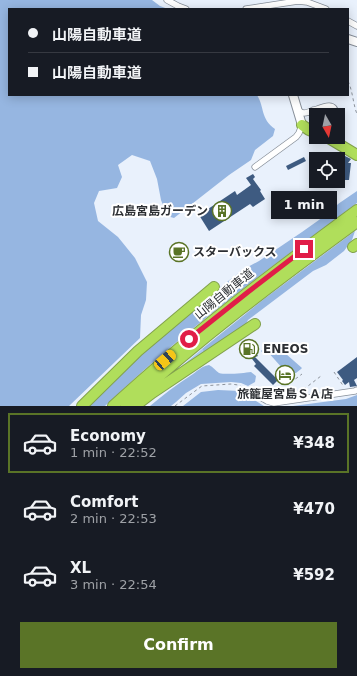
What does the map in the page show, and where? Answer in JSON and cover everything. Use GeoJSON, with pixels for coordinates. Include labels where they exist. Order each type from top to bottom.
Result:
{"type":"FeatureCollection","features":[{"type":"Feature","properties":{"kind":"highway"},"geometry":{"type":"LineString","coordinates":[[302,125],[309,128]]}},
{"type":"Feature","properties":{"kind":"highway"},"geometry":{"type":"LineString","coordinates":[[345,143],[357,150]]}},
{"type":"Feature","properties":{"kind":"highway"},"geometry":{"type":"LineString","coordinates":[[339,144],[357,154]]}},
{"type":"Feature","properties":{"kind":"highway","name":"山陽自動車道"},"geometry":{"type":"LineString","coordinates":[[113,406],[189,339],[248,292],[357,210]]}},
{"type":"Feature","properties":{"kind":"highway","name":"山陽自動車道"},"geometry":{"type":"LineString","coordinates":[[126,406],[196,345],[255,298],[357,222]]}},
{"type":"Feature","properties":{"kind":"highway"},"geometry":{"type":"LineString","coordinates":[[82,406],[138,351],[214,287]]}},
{"type":"Feature","properties":{"kind":"highway"},"geometry":{"type":"LineString","coordinates":[[135,406],[254,324]]}},
{"type":"Feature","properties":{"kind":"street"},"geometry":{"type":"LineString","coordinates":[[167,0],[183,8]]}},
{"type":"Feature","properties":{"kind":"street"},"geometry":{"type":"LineString","coordinates":[[252,8],[298,1],[307,2],[323,8]]}},
{"type":"Feature","properties":{"kind":"street"},"geometry":{"type":"LineString","coordinates":[[255,167],[296,137],[299,133],[302,125],[293,96]]}},
{"type":"Feature","properties":{"kind":"street"},"geometry":{"type":"LineString","coordinates":[[319,108],[325,106],[334,108]]}},
{"type":"Feature","properties":{"kind":"street"},"geometry":{"type":"LineString","coordinates":[[298,110],[304,113],[309,111]]}},
{"type":"Feature","properties":{"kind":"street"},"geometry":{"type":"LineString","coordinates":[[257,395],[267,402],[274,402],[355,392],[357,390]]}},
{"type":"Feature","properties":{"kind":"path"},"geometry":{"type":"LineString","coordinates":[[349,84],[357,114]]}},
{"type":"Feature","properties":{"kind":"path"},"geometry":{"type":"LineString","coordinates":[[334,372],[349,392]]}},
{"type":"Feature","properties":{"kind":"path"},"geometry":{"type":"LineString","coordinates":[[278,379],[287,383],[291,382],[302,374]]}},
{"type":"Feature","properties":{"kind":"path"},"geometry":{"type":"LineString","coordinates":[[292,395],[321,376]]}},
{"type":"Feature","properties":{"kind":"path"},"geometry":{"type":"LineString","coordinates":[[175,406],[202,386],[238,385],[257,395]]}},
{"type":"Feature","properties":{"kind":"path"},"geometry":{"type":"LineString","coordinates":[[276,393],[284,396]]}},
{"type":"Feature","properties":{"kind":"shaded area"},"geometry":{"type":"Polygon","coordinates":[[[0,0],[152,0],[165,8],[8,8],[8,96],[257,96],[267,121],[275,129],[273,136],[255,150],[251,160],[229,175],[174,218],[167,216],[161,200],[157,179],[150,161],[132,155],[118,165],[122,177],[117,188],[99,191],[94,203],[98,221],[118,237],[135,258],[147,282],[146,300],[141,315],[140,338],[69,406],[0,406],[0,0]]]}},
{"type":"Feature","properties":{"kind":"shaded area"},"geometry":{"type":"Polygon","coordinates":[[[357,191],[357,203],[228,300],[165,352],[105,406],[86,406],[157,338],[219,288],[244,269],[259,261],[302,232],[357,191]]]}},
{"type":"Feature","properties":{"kind":"shaded area"},"geometry":{"type":"Polygon","coordinates":[[[355,231],[352,240],[344,251],[326,265],[313,271],[248,320],[245,326],[207,352],[204,352],[202,349],[264,299],[355,231]]]}},
{"type":"Feature","properties":{"kind":"shaded area"},"geometry":{"type":"Polygon","coordinates":[[[272,344],[277,346],[302,368],[293,374],[289,375],[286,372],[282,375],[280,373],[283,369],[267,351],[264,354],[261,351],[266,346],[272,344]]]}},
{"type":"Feature","properties":{"kind":"shaded area"},"geometry":{"type":"Polygon","coordinates":[[[202,349],[204,352],[207,352],[178,372],[176,371],[202,349]]]}},
{"type":"Feature","properties":{"kind":"shaded area"},"geometry":{"type":"Polygon","coordinates":[[[209,365],[222,374],[251,372],[256,376],[255,382],[248,386],[241,383],[231,382],[201,384],[186,393],[171,406],[150,406],[199,369],[209,365]]]}},
{"type":"Feature","properties":{"kind":"shaded area"},"geometry":{"type":"Polygon","coordinates":[[[218,390],[240,391],[264,406],[183,406],[201,392],[218,390]]]}},
{"type":"Feature","properties":{"kind":"shaded area"},"geometry":{"type":"Polygon","coordinates":[[[357,395],[357,406],[293,406],[346,399],[357,395]]]}},
{"type":"Feature","properties":{"kind":"building"},"geometry":{"type":"Polygon","coordinates":[[[345,156],[351,159],[348,163],[351,163],[349,180],[345,180],[345,156]]]}},
{"type":"Feature","properties":{"kind":"building"},"geometry":{"type":"Polygon","coordinates":[[[304,157],[306,161],[288,170],[286,166],[304,157]]]}},
{"type":"Feature","properties":{"kind":"building","name":"広島宮島ガーデン"},"geometry":{"type":"Polygon","coordinates":[[[253,174],[255,177],[253,179],[261,190],[260,191],[265,199],[253,207],[250,204],[209,231],[199,215],[235,191],[237,195],[251,185],[246,178],[253,174]]]}},
{"type":"Feature","properties":{"kind":"building"},"geometry":{"type":"Polygon","coordinates":[[[184,247],[184,254],[173,255],[173,248],[184,247]]]}},
{"type":"Feature","properties":{"kind":"building"},"geometry":{"type":"Polygon","coordinates":[[[247,342],[258,356],[255,357],[275,377],[279,373],[282,376],[273,385],[254,366],[256,364],[242,346],[247,342]]]}},
{"type":"Feature","properties":{"kind":"building"},"geometry":{"type":"Polygon","coordinates":[[[357,357],[357,378],[354,380],[357,386],[350,387],[349,382],[345,385],[337,372],[357,357]]]}},
{"type":"Feature","properties":{"kind":"place","name":"広島宮島ガーデン"},"geometry":{"type":"Point","coordinates":[222,211]}},
{"type":"Feature","properties":{"kind":"place","name":"スターバックス"},"geometry":{"type":"Point","coordinates":[179,252]}},
{"type":"Feature","properties":{"kind":"place","name":"ENEOS"},"geometry":{"type":"Point","coordinates":[249,349]}},
{"type":"Feature","properties":{"kind":"place","name":"旅籠屋宮島ＳＡ店"},"geometry":{"type":"Point","coordinates":[285,375]}},
{"type":"Feature","properties":{"kind":"route"},"geometry":{"type":"LineString","coordinates":[[189,339],[304,249]]}}]}
